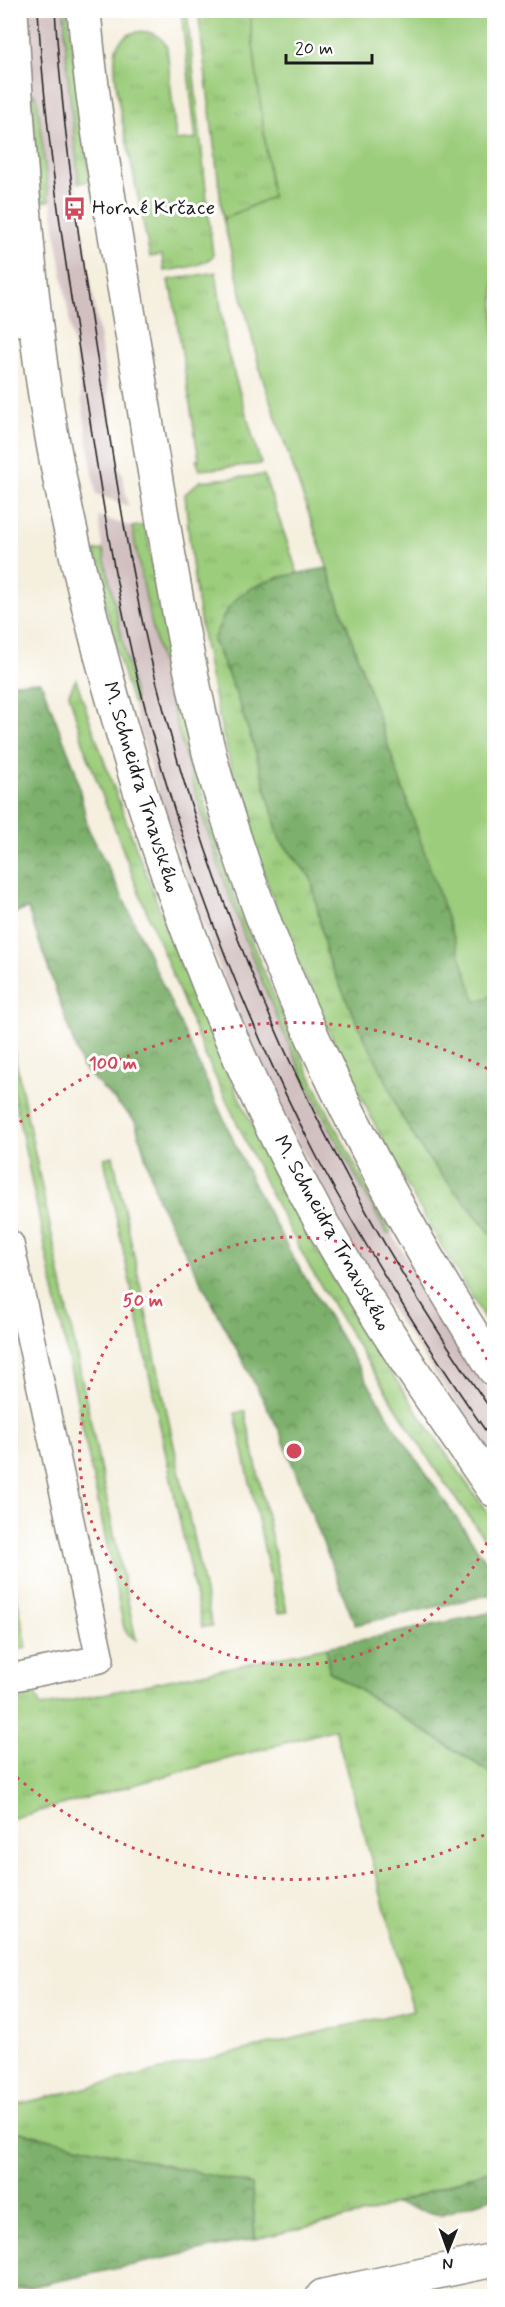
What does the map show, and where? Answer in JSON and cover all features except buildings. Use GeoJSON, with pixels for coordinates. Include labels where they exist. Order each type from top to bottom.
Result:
{"type":"FeatureCollection","features":[{"type":"Feature","properties":{"kind":"main road","name":"M. Schneidra Trnavského"},"geometry":{"type":"LineString","coordinates":[[11,10],[26,233],[23,322],[55,451],[96,638],[144,808],[193,945],[256,1093],[313,1207],[393,1344],[495,1490]]}},
{"type":"Feature","properties":{"kind":"main road"},"geometry":{"type":"LineString","coordinates":[[84,10],[96,109],[179,615],[217,783],[259,909],[313,1039],[396,1204],[450,1299],[495,1369]]}},
{"type":"Feature","properties":{"kind":"main road"},"geometry":{"type":"LineString","coordinates":[[323,2296],[495,2260]]}},
{"type":"Feature","properties":{"kind":"street"},"geometry":{"type":"LineString","coordinates":[[10,1244],[100,1659],[10,1678]]}},
{"type":"Feature","properties":{"kind":"shaded area"},"geometry":{"type":"Polygon","coordinates":[[[28,11],[64,11],[67,68],[79,183],[76,184],[120,471],[122,471],[128,506],[96,494],[51,201],[49,201],[32,97],[28,11]]]}},
{"type":"Feature","properties":{"kind":"shaded area"},"geometry":{"type":"Polygon","coordinates":[[[98,516],[132,527],[171,708],[199,807],[251,954],[354,1174],[387,1233],[391,1232],[458,1345],[494,1399],[494,1461],[380,1293],[338,1222],[261,1070],[197,911],[152,773],[132,702],[135,703],[135,698],[103,550],[98,516]]]}},
{"type":"Feature","properties":{"kind":"green space"},"geometry":{"type":"Polygon","coordinates":[[[64,11],[68,11],[90,181],[79,183],[67,68],[64,11]]]}},
{"type":"Feature","properties":{"kind":"green space"},"geometry":{"type":"Polygon","coordinates":[[[181,11],[187,11],[213,256],[196,265],[164,271],[162,255],[150,257],[119,104],[115,56],[122,39],[129,34],[146,32],[155,34],[162,40],[167,48],[176,141],[196,139],[181,11]]]}},
{"type":"Feature","properties":{"kind":"green space"},"geometry":{"type":"Polygon","coordinates":[[[198,11],[249,11],[272,197],[223,219],[198,11]]]}},
{"type":"Feature","properties":{"kind":"green space"},"geometry":{"type":"Polygon","coordinates":[[[249,11],[494,11],[494,995],[476,1002],[261,374],[223,219],[272,197],[249,11]]]}},
{"type":"Feature","properties":{"kind":"green space"},"geometry":{"type":"Polygon","coordinates":[[[34,93],[37,98],[49,201],[39,202],[32,97],[34,93]]]}},
{"type":"Feature","properties":{"kind":"green space"},"geometry":{"type":"Polygon","coordinates":[[[216,272],[227,350],[261,464],[200,470],[196,460],[199,460],[172,290],[170,290],[168,280],[216,272]]]}},
{"type":"Feature","properties":{"kind":"green space"},"geometry":{"type":"Polygon","coordinates":[[[264,475],[298,574],[275,578],[213,641],[235,691],[256,753],[280,840],[311,878],[399,1112],[426,1156],[494,1237],[494,1335],[402,1177],[319,1009],[272,897],[232,770],[202,633],[185,494],[200,481],[264,475]]]}},
{"type":"Feature","properties":{"kind":"green space"},"geometry":{"type":"Polygon","coordinates":[[[146,525],[175,678],[205,804],[218,848],[254,947],[295,1044],[341,1139],[391,1232],[387,1234],[288,1043],[252,956],[209,836],[190,775],[144,590],[132,527],[146,525]]]}},
{"type":"Feature","properties":{"kind":"green space"},"geometry":{"type":"Polygon","coordinates":[[[103,550],[135,704],[132,702],[111,627],[94,551],[103,550]]]}},
{"type":"Feature","properties":{"kind":"green space"},"geometry":{"type":"Polygon","coordinates":[[[327,568],[476,1001],[494,995],[494,1237],[426,1156],[399,1112],[327,957],[311,878],[280,840],[256,753],[235,691],[213,640],[227,611],[235,600],[246,592],[272,580],[327,568]]]}},
{"type":"Feature","properties":{"kind":"green space"},"geometry":{"type":"Polygon","coordinates":[[[76,679],[109,776],[164,921],[249,1118],[296,1213],[362,1327],[494,1522],[494,1552],[437,1472],[365,1358],[310,1268],[268,1189],[205,1055],[138,890],[85,749],[69,693],[76,679]]]}},
{"type":"Feature","properties":{"kind":"green space"},"geometry":{"type":"Polygon","coordinates":[[[41,682],[75,769],[88,828],[124,900],[252,1181],[291,1254],[397,1431],[494,1573],[494,1594],[355,1625],[279,1430],[158,1200],[135,1121],[82,1067],[28,909],[11,914],[11,683],[41,682]]]}},
{"type":"Feature","properties":{"kind":"green space"},"geometry":{"type":"Polygon","coordinates":[[[10,1038],[136,1640],[124,1628],[11,1082],[10,1038]]]}},
{"type":"Feature","properties":{"kind":"green space"},"geometry":{"type":"Polygon","coordinates":[[[113,1156],[212,1626],[202,1627],[104,1158],[113,1156]]]}},
{"type":"Feature","properties":{"kind":"green space"},"geometry":{"type":"Polygon","coordinates":[[[245,1411],[287,1612],[278,1613],[235,1413],[245,1411]]]}},
{"type":"Feature","properties":{"kind":"green space"},"geometry":{"type":"Polygon","coordinates":[[[11,1568],[27,1647],[10,1651],[11,1568]]]}},
{"type":"Feature","properties":{"kind":"green space"},"geometry":{"type":"Polygon","coordinates":[[[494,1612],[494,1775],[329,1671],[327,1647],[494,1612]]]}},
{"type":"Feature","properties":{"kind":"green space"},"geometry":{"type":"Polygon","coordinates":[[[327,1647],[329,1671],[494,1775],[494,2168],[369,2213],[255,2239],[252,2185],[11,2130],[10,2106],[413,2010],[335,1729],[11,1819],[11,1696],[34,1691],[41,1707],[327,1647]]]}},
{"type":"Feature","properties":{"kind":"green space"},"geometry":{"type":"Polygon","coordinates":[[[11,2130],[252,2185],[255,2239],[11,2291],[11,2130]]]}},
{"type":"Feature","properties":{"kind":"green space"},"geometry":{"type":"Polygon","coordinates":[[[494,2168],[494,2197],[440,2215],[395,2204],[494,2168]]]}},
{"type":"Feature","properties":{"kind":"tram line"},"geometry":{"type":"LineString","coordinates":[[38,10],[45,102],[56,193],[108,531],[139,684],[173,806],[237,985],[317,1157],[401,1303],[494,1443]]}},
{"type":"Feature","properties":{"kind":"tram line"},"geometry":{"type":"LineString","coordinates":[[55,10],[74,200],[120,500],[148,648],[184,782],[216,878],[252,972],[292,1065],[336,1155],[385,1244],[437,1330],[494,1414]]}},
{"type":"Feature","properties":{"kind":"place","name":"Horné Krčace"},"geometry":{"type":"Point","coordinates":[74,208]}}]}
